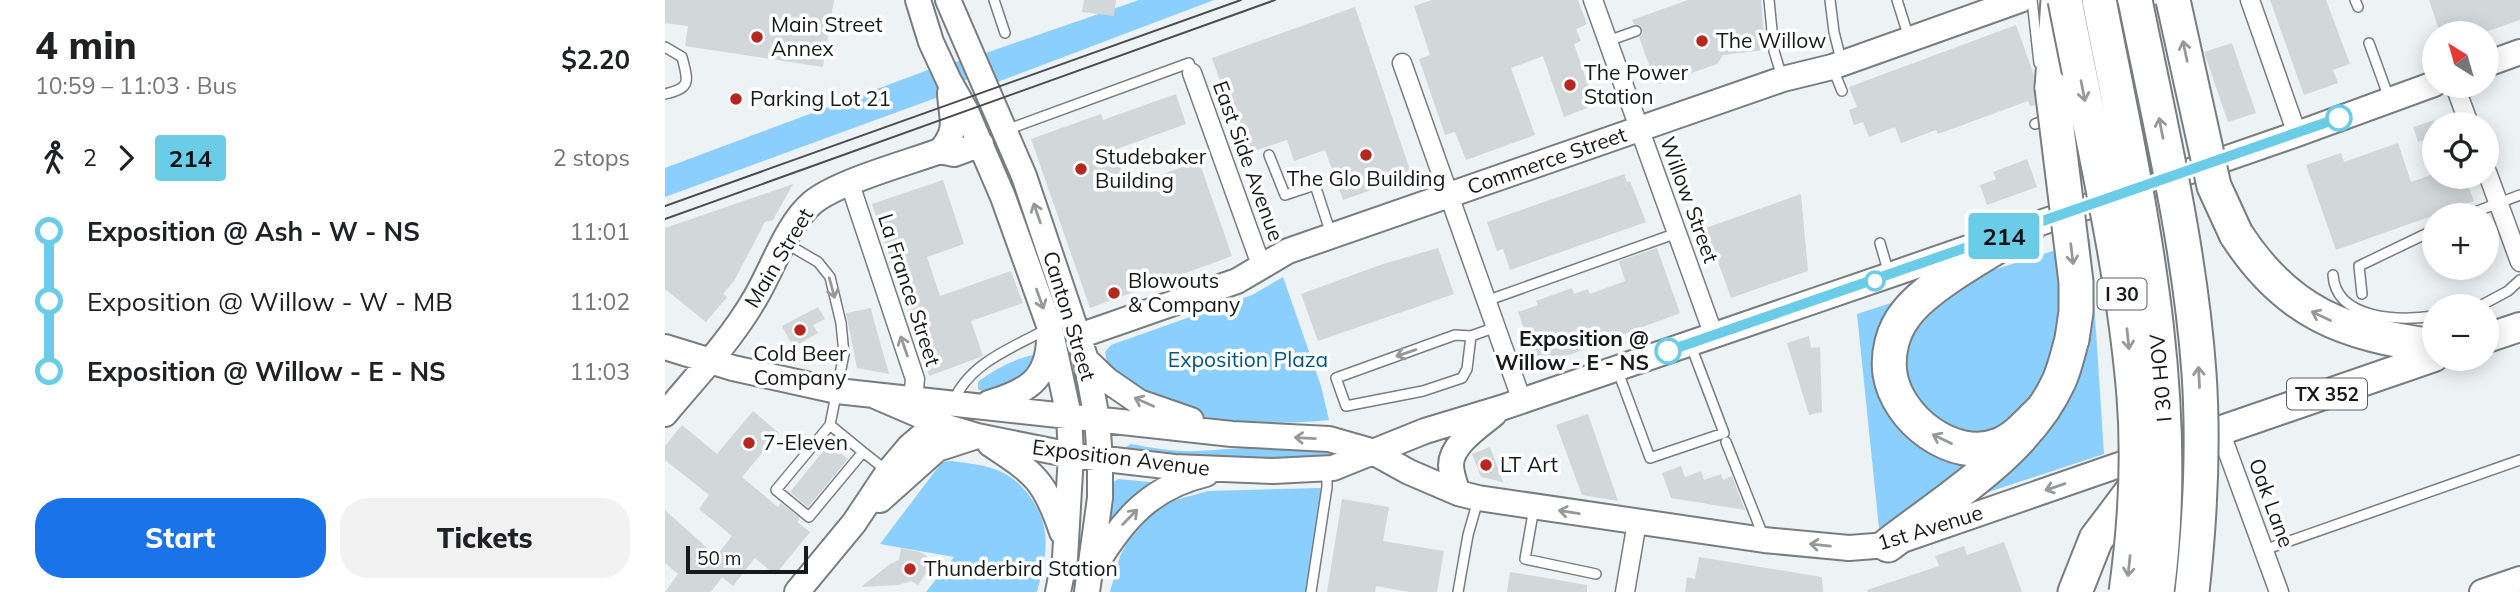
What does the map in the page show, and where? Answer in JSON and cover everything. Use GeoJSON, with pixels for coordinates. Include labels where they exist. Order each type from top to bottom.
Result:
{"type":"FeatureCollection","features":[{"type":"Feature","properties":{"kind":"highway"},"geometry":{"type":"LineString","coordinates":[[1888,545],[2018,441],[2044,408],[2060,380],[2072,339],[2076,312],[2075,282],[2052,88],[2058,0]]}},
{"type":"Feature","properties":{"kind":"highway","name":"I 30"},"geometry":{"type":"LineString","coordinates":[[2065,0],[2118,267],[2127,332],[2134,400],[2135,477],[2126,592]]}},
{"type":"Feature","properties":{"kind":"highway","name":"I 30 HOV"},"geometry":{"type":"LineString","coordinates":[[2099,0],[2143,234],[2163,378],[2166,487],[2157,592]]}},
{"type":"Feature","properties":{"kind":"highway","name":"I 30 HOV"},"geometry":{"type":"LineString","coordinates":[[2113,0],[2155,221],[2172,337],[2179,433],[2179,478],[2170,592]]}},
{"type":"Feature","properties":{"kind":"highway"},"geometry":{"type":"LineString","coordinates":[[2135,0],[2184,244],[2199,375],[2199,511],[2192,592]]}},
{"type":"Feature","properties":{"kind":"highway"},"geometry":{"type":"LineString","coordinates":[[2173,0],[2214,186],[2236,234],[2262,272],[2284,293],[2308,310],[2351,329],[2395,341],[2422,344]]}},
{"type":"Feature","properties":{"kind":"highway"},"geometry":{"type":"LineString","coordinates":[[2044,408],[2018,433],[1999,445],[1966,448],[1946,442],[1923,428],[1901,403],[1890,376],[1892,342],[1906,313],[1926,293],[2049,208]]}},
{"type":"Feature","properties":{"kind":"highway"},"geometry":{"type":"LineString","coordinates":[[2075,592],[2096,539],[2164,450]]}},
{"type":"Feature","properties":{"kind":"main road"},"geometry":{"type":"LineString","coordinates":[[918,0],[931,41],[981,144]]}},
{"type":"Feature","properties":{"kind":"main road"},"geometry":{"type":"LineString","coordinates":[[948,0],[1004,130]]}},
{"type":"Feature","properties":{"kind":"main road","name":"Commerce Street"},"geometry":{"type":"LineString","coordinates":[[1079,336],[1220,288],[1288,251],[1783,79],[1837,65],[2020,0]]}},
{"type":"Feature","properties":{"kind":"main road"},"geometry":{"type":"LineString","coordinates":[[2499,60],[2520,52]]}},
{"type":"Feature","properties":{"kind":"main road"},"geometry":{"type":"LineString","coordinates":[[940,151],[951,136],[954,125],[949,81]]}},
{"type":"Feature","properties":{"kind":"main road","name":"Exposition Avenue"},"geometry":{"type":"LineString","coordinates":[[665,346],[709,361],[837,391],[875,396],[950,415],[977,436],[1071,455],[1227,470],[1327,468],[1425,431],[1512,405],[1890,275],[2049,208],[2297,134],[2422,88]]}},
{"type":"Feature","properties":{"kind":"main road","name":"Canton Street"},"geometry":{"type":"LineString","coordinates":[[1004,130],[1024,176],[1086,360],[1097,419],[1100,459],[1100,498],[1089,582]]}},
{"type":"Feature","properties":{"kind":"main road","name":"Canton Street"},"geometry":{"type":"LineString","coordinates":[[981,144],[1050,328],[1069,416],[1071,455],[1063,568],[1058,592]]}},
{"type":"Feature","properties":{"kind":"main road","name":"Main Street"},"geometry":{"type":"LineString","coordinates":[[665,414],[754,300],[800,215],[813,202],[850,184],[940,151],[954,154],[981,144]]}},
{"type":"Feature","properties":{"kind":"main road"},"geometry":{"type":"LineString","coordinates":[[2499,334],[2520,327]]}},
{"type":"Feature","properties":{"kind":"main road"},"geometry":{"type":"LineString","coordinates":[[979,406],[1017,395],[1029,386],[1046,362],[1050,328]]}},
{"type":"Feature","properties":{"kind":"main road"},"geometry":{"type":"LineString","coordinates":[[1086,360],[1107,380],[1139,402],[1232,434]]}},
{"type":"Feature","properties":{"kind":"main road","name":"1st Avenue"},"geometry":{"type":"LineString","coordinates":[[1371,451],[1409,472],[1468,495],[1765,540],[1849,548],[1888,545],[2422,361]]}},
{"type":"Feature","properties":{"kind":"main road"},"geometry":{"type":"LineString","coordinates":[[1468,495],[1451,463],[1454,455],[1465,439],[1512,405]]}},
{"type":"Feature","properties":{"kind":"main road","name":"Exposition Avenue"},"geometry":{"type":"LineString","coordinates":[[950,415],[979,406],[1232,434],[1329,439],[1371,451]]}},
{"type":"Feature","properties":{"kind":"main road"},"geometry":{"type":"LineString","coordinates":[[797,592],[854,523],[888,472],[909,447],[950,415]]}},
{"type":"Feature","properties":{"kind":"main road"},"geometry":{"type":"LineString","coordinates":[[854,523],[937,449],[977,436],[1022,466],[1043,486],[1065,540]]}},
{"type":"Feature","properties":{"kind":"main road"},"geometry":{"type":"LineString","coordinates":[[1089,582],[1122,524],[1143,504],[1185,479],[1227,470]]}},
{"type":"Feature","properties":{"kind":"main road"},"geometry":{"type":"LineString","coordinates":[[2482,592],[2520,579]]}},
{"type":"Feature","properties":{"kind":"street","name":"Willow Street"},"geometry":{"type":"LineString","coordinates":[[1593,0],[1714,336]]}},
{"type":"Feature","properties":{"kind":"street"},"geometry":{"type":"LineString","coordinates":[[2250,0],[2297,134]]}},
{"type":"Feature","properties":{"kind":"street"},"geometry":{"type":"LineString","coordinates":[[1402,63],[1496,327],[1512,405]]}},
{"type":"Feature","properties":{"kind":"street","name":"East Side Avenue"},"geometry":{"type":"LineString","coordinates":[[1192,73],[1261,265]]}},
{"type":"Feature","properties":{"kind":"street","name":"La France Street"},"geometry":{"type":"LineString","coordinates":[[850,184],[915,379],[913,406]]}},
{"type":"Feature","properties":{"kind":"street"},"geometry":{"type":"LineString","coordinates":[[2493,189],[2520,262]]}},
{"type":"Feature","properties":{"kind":"street","name":"Oak Lane"},"geometry":{"type":"LineString","coordinates":[[2220,430],[2279,592]]}},
{"type":"Feature","properties":{"kind":"street"},"geometry":{"type":"LineString","coordinates":[[1625,592],[1637,522]]}},
{"type":"Feature","properties":{"kind":"lane"},"geometry":{"type":"LineString","coordinates":[[994,0],[1005,33]]}},
{"type":"Feature","properties":{"kind":"lane"},"geometry":{"type":"LineString","coordinates":[[1769,0],[1774,51],[1783,79]]}},
{"type":"Feature","properties":{"kind":"lane"},"geometry":{"type":"LineString","coordinates":[[1830,0],[1842,91]]}},
{"type":"Feature","properties":{"kind":"lane"},"geometry":{"type":"LineString","coordinates":[[1897,0],[1910,39]]}},
{"type":"Feature","properties":{"kind":"lane"},"geometry":{"type":"LineString","coordinates":[[2032,0],[2040,68]]}},
{"type":"Feature","properties":{"kind":"lane"},"geometry":{"type":"LineString","coordinates":[[1608,41],[1636,31]]}},
{"type":"Feature","properties":{"kind":"lane"},"geometry":{"type":"LineString","coordinates":[[2369,43],[2389,100]]}},
{"type":"Feature","properties":{"kind":"lane"},"geometry":{"type":"LineString","coordinates":[[665,47],[682,57],[688,79],[679,91],[665,94]]}},
{"type":"Feature","properties":{"kind":"lane"},"geometry":{"type":"LineString","coordinates":[[1004,130],[1189,63],[1192,73]]}},
{"type":"Feature","properties":{"kind":"lane"},"geometry":{"type":"LineString","coordinates":[[2041,81],[2046,120],[2049,208]]}},
{"type":"Feature","properties":{"kind":"lane"},"geometry":{"type":"LineString","coordinates":[[2035,124],[2046,120]]}},
{"type":"Feature","properties":{"kind":"lane"},"geometry":{"type":"LineString","coordinates":[[1269,155],[1285,195],[1315,185],[1331,236]]}},
{"type":"Feature","properties":{"kind":"lane"},"geometry":{"type":"LineString","coordinates":[[2498,202],[2520,195]]}},
{"type":"Feature","properties":{"kind":"lane"},"geometry":{"type":"LineString","coordinates":[[1486,301],[1677,233]]}},
{"type":"Feature","properties":{"kind":"lane"},"geometry":{"type":"LineString","coordinates":[[2363,294],[2359,265],[2422,236]]}},
{"type":"Feature","properties":{"kind":"lane"},"geometry":{"type":"LineString","coordinates":[[785,243],[818,262],[830,277],[841,323],[844,354],[830,425],[776,490],[809,517],[863,452]]}},
{"type":"Feature","properties":{"kind":"lane"},"geometry":{"type":"LineString","coordinates":[[1880,243],[1890,275]]}},
{"type":"Feature","properties":{"kind":"lane"},"geometry":{"type":"LineString","coordinates":[[2333,275],[2334,286],[2340,298],[2353,307],[2374,314],[2422,318]]}},
{"type":"Feature","properties":{"kind":"lane"},"geometry":{"type":"LineString","coordinates":[[2499,296],[2520,280]]}},
{"type":"Feature","properties":{"kind":"lane"},"geometry":{"type":"LineString","coordinates":[[1471,336],[1467,369],[1462,378],[1423,391],[1346,405],[1336,377],[1455,335],[1471,336],[1496,327]]}},
{"type":"Feature","properties":{"kind":"lane"},"geometry":{"type":"LineString","coordinates":[[950,415],[958,390],[969,374],[991,359],[1050,328]]}},
{"type":"Feature","properties":{"kind":"lane"},"geometry":{"type":"LineString","coordinates":[[1617,369],[1650,458],[1724,433],[1690,344]]}},
{"type":"Feature","properties":{"kind":"lane"},"geometry":{"type":"LineString","coordinates":[[830,425],[888,472]]}},
{"type":"Feature","properties":{"kind":"lane"},"geometry":{"type":"LineString","coordinates":[[1726,442],[1765,540]]}},
{"type":"Feature","properties":{"kind":"lane"},"geometry":{"type":"LineString","coordinates":[[2264,550],[2520,460]]}},
{"type":"Feature","properties":{"kind":"lane"},"geometry":{"type":"LineString","coordinates":[[1311,592],[1327,487],[1327,468]]}},
{"type":"Feature","properties":{"kind":"lane"},"geometry":{"type":"LineString","coordinates":[[1458,592],[1468,535],[1468,495]]}},
{"type":"Feature","properties":{"kind":"lane"},"geometry":{"type":"LineString","coordinates":[[1535,506],[1525,559],[1596,575]]}},
{"type":"Feature","properties":{"kind":"green space"},"geometry":{"type":"Polygon","coordinates":[[[1139,0],[1214,0],[992,84],[987,73],[938,89],[941,96],[665,197],[665,168],[928,70],[980,55],[1139,0]]]}},
{"type":"Feature","properties":{"kind":"green space"},"geometry":{"type":"Polygon","coordinates":[[[2090,239],[2104,454],[1879,528],[1857,314],[2090,239]]]}},
{"type":"Feature","properties":{"kind":"green space","name":"Exposition Plaza"},"geometry":{"type":"Polygon","coordinates":[[[1283,277],[1321,386],[1329,420],[1283,423],[1235,421],[1188,413],[1146,397],[1108,366],[1105,352],[1111,345],[1252,295],[1283,277]]]}},
{"type":"Feature","properties":{"kind":"green space"},"geometry":{"type":"Polygon","coordinates":[[[1033,355],[1038,359],[1022,382],[984,392],[978,389],[978,382],[990,373],[1033,355]]]}},
{"type":"Feature","properties":{"kind":"green space"},"geometry":{"type":"Polygon","coordinates":[[[1131,444],[1189,451],[1285,447],[1334,455],[1214,461],[1123,449],[1131,444]]]}},
{"type":"Feature","properties":{"kind":"green space"},"geometry":{"type":"Polygon","coordinates":[[[942,462],[995,469],[1014,480],[1031,498],[1042,521],[1046,543],[1037,592],[926,592],[954,557],[880,544],[942,462]]]}},
{"type":"Feature","properties":{"kind":"green space"},"geometry":{"type":"Polygon","coordinates":[[[1118,479],[1160,483],[1109,531],[1112,483],[1118,479]]]}},
{"type":"Feature","properties":{"kind":"green space"},"geometry":{"type":"Polygon","coordinates":[[[1320,488],[1324,491],[1308,592],[1110,592],[1120,556],[1128,541],[1154,511],[1172,501],[1208,491],[1320,488]]]}},
{"type":"Feature","properties":{"kind":"building","name":"Main Street Annex"},"geometry":{"type":"Polygon","coordinates":[[[665,0],[834,0],[823,67],[685,46],[688,26],[665,23],[665,0]]]}},
{"type":"Feature","properties":{"kind":"building"},"geometry":{"type":"Polygon","coordinates":[[[1084,0],[1116,0],[1114,16],[1082,12],[1084,0]]]}},
{"type":"Feature","properties":{"kind":"building"},"geometry":{"type":"Polygon","coordinates":[[[1432,0],[1578,0],[1587,24],[1576,29],[1581,41],[1574,44],[1595,105],[1564,117],[1543,56],[1511,68],[1535,135],[1466,160],[1455,132],[1445,135],[1419,59],[1430,55],[1414,6],[1432,0]]]}},
{"type":"Feature","properties":{"kind":"building","name":"The Willow"},"geometry":{"type":"Polygon","coordinates":[[[1688,0],[1761,0],[1765,50],[1723,55],[1717,64],[1656,84],[1639,37],[1643,33],[1642,28],[1632,20],[1688,0]]]}},
{"type":"Feature","properties":{"kind":"building"},"geometry":{"type":"Polygon","coordinates":[[[2270,0],[2326,0],[2350,64],[2333,70],[2338,83],[2304,95],[2270,0]]]}},
{"type":"Feature","properties":{"kind":"building"},"geometry":{"type":"Polygon","coordinates":[[[2429,0],[2520,0],[2520,20],[2499,27],[2499,21],[2436,21],[2429,0]]]}},
{"type":"Feature","properties":{"kind":"building"},"geometry":{"type":"Polygon","coordinates":[[[1355,7],[1412,176],[1343,200],[1325,150],[1294,161],[1287,140],[1246,154],[1212,58],[1355,7]]]}},
{"type":"Feature","properties":{"kind":"building"},"geometry":{"type":"Polygon","coordinates":[[[2016,25],[2034,75],[2035,105],[2030,106],[2028,101],[1938,134],[1936,130],[1901,143],[1895,127],[1869,137],[1863,122],[1854,125],[1849,110],[1857,107],[1849,87],[2016,25]]]}},
{"type":"Feature","properties":{"kind":"building"},"geometry":{"type":"Polygon","coordinates":[[[2232,43],[2256,113],[2228,122],[2204,52],[2232,43]]]}},
{"type":"Feature","properties":{"kind":"building"},"geometry":{"type":"Polygon","coordinates":[[[1176,94],[1186,124],[1114,150],[1127,187],[1199,161],[1232,256],[1090,308],[1031,139],[1101,114],[1103,120],[1176,94]]]}},
{"type":"Feature","properties":{"kind":"building"},"geometry":{"type":"Polygon","coordinates":[[[2422,124],[2422,141],[2418,142],[2413,127],[2422,124]]]}},
{"type":"Feature","properties":{"kind":"building"},"geometry":{"type":"Polygon","coordinates":[[[2398,143],[2411,182],[2422,178],[2422,189],[2470,189],[2474,201],[2422,203],[2422,219],[2336,250],[2306,165],[2341,153],[2344,162],[2398,143]]]}},
{"type":"Feature","properties":{"kind":"building"},"geometry":{"type":"Polygon","coordinates":[[[2027,159],[2037,187],[1987,205],[1980,185],[1996,179],[1993,172],[2027,159]]]}},
{"type":"Feature","properties":{"kind":"building"},"geometry":{"type":"Polygon","coordinates":[[[1624,174],[1627,182],[1630,181],[1646,222],[1510,270],[1503,249],[1497,251],[1487,222],[1624,174]]]}},
{"type":"Feature","properties":{"kind":"building"},"geometry":{"type":"Polygon","coordinates":[[[943,180],[964,244],[927,257],[940,296],[1011,271],[1023,303],[971,321],[983,356],[929,376],[872,204],[943,180]]]}},
{"type":"Feature","properties":{"kind":"building"},"geometry":{"type":"Polygon","coordinates":[[[793,184],[773,220],[765,222],[734,281],[723,294],[727,297],[706,322],[665,289],[665,228],[793,184]]]}},
{"type":"Feature","properties":{"kind":"building"},"geometry":{"type":"Polygon","coordinates":[[[1801,194],[1808,271],[1731,298],[1706,228],[1801,194]]]}},
{"type":"Feature","properties":{"kind":"building"},"geometry":{"type":"Polygon","coordinates":[[[1438,248],[1454,294],[1318,341],[1301,294],[1383,264],[1438,248]]]}},
{"type":"Feature","properties":{"kind":"building"},"geometry":{"type":"Polygon","coordinates":[[[1657,248],[1680,313],[1537,367],[1518,312],[1538,305],[1536,301],[1572,288],[1574,294],[1588,289],[1590,294],[1625,281],[1619,261],[1657,248]]]}},
{"type":"Feature","properties":{"kind":"building","name":"Cold Beer Company"},"geometry":{"type":"Polygon","coordinates":[[[818,307],[825,319],[813,325],[818,333],[793,347],[782,326],[818,307]]]}},
{"type":"Feature","properties":{"kind":"building"},"geometry":{"type":"Polygon","coordinates":[[[871,308],[889,374],[857,368],[846,313],[871,308]]]}},
{"type":"Feature","properties":{"kind":"building"},"geometry":{"type":"Polygon","coordinates":[[[1809,336],[1811,348],[1820,347],[1822,412],[1809,415],[1787,343],[1809,336]]]}},
{"type":"Feature","properties":{"kind":"building"},"geometry":{"type":"Polygon","coordinates":[[[753,411],[779,433],[742,477],[778,507],[781,503],[800,518],[797,522],[810,532],[775,575],[755,558],[733,586],[722,577],[711,592],[665,592],[678,574],[665,563],[665,510],[716,556],[732,536],[699,509],[709,495],[665,460],[665,446],[682,425],[717,454],[753,411]]]}},
{"type":"Feature","properties":{"kind":"building"},"geometry":{"type":"Polygon","coordinates":[[[1588,414],[1618,501],[1582,495],[1556,425],[1588,414]]]}},
{"type":"Feature","properties":{"kind":"building","name":"7-Eleven"},"geometry":{"type":"Polygon","coordinates":[[[829,444],[848,459],[808,507],[790,492],[829,444]]]}},
{"type":"Feature","properties":{"kind":"building","name":"LT Art"},"geometry":{"type":"Polygon","coordinates":[[[1490,447],[1503,482],[1481,477],[1472,454],[1490,447]]]}},
{"type":"Feature","properties":{"kind":"building"},"geometry":{"type":"Polygon","coordinates":[[[1681,466],[1685,477],[1701,471],[1704,480],[1721,474],[1723,480],[1732,476],[1745,510],[1671,498],[1662,473],[1681,466]]]}},
{"type":"Feature","properties":{"kind":"building"},"geometry":{"type":"Polygon","coordinates":[[[1342,499],[1389,507],[1383,541],[1444,551],[1437,592],[1410,592],[1376,586],[1375,592],[1327,592],[1342,499]]]}},
{"type":"Feature","properties":{"kind":"building"},"geometry":{"type":"Polygon","coordinates":[[[2004,542],[2022,592],[1867,590],[1939,566],[1935,556],[1964,546],[1967,555],[2004,542]]]}},
{"type":"Feature","properties":{"kind":"building","name":"Thunderbird Station"},"geometry":{"type":"Polygon","coordinates":[[[901,548],[920,552],[940,565],[931,577],[926,573],[918,585],[911,581],[899,585],[861,587],[899,560],[901,548]]]}},
{"type":"Feature","properties":{"kind":"building"},"geometry":{"type":"Polygon","coordinates":[[[1699,557],[1822,577],[1823,592],[1685,592],[1687,577],[1695,579],[1699,557]]]}},
{"type":"Feature","properties":{"kind":"building"},"geometry":{"type":"Polygon","coordinates":[[[1510,572],[1587,585],[1587,592],[1507,592],[1510,572]]]}},
{"type":"Feature","properties":{"kind":"tram line"},"geometry":{"type":"LineString","coordinates":[[665,206],[1241,0]]}},
{"type":"Feature","properties":{"kind":"tram line"},"geometry":{"type":"LineString","coordinates":[[665,219],[1275,0]]}},
{"type":"Feature","properties":{"kind":"bus line","name":"214"},"geometry":{"type":"LineString","coordinates":[[1668,351],[2339,118]]}},
{"type":"Feature","properties":{"kind":"place","name":"Main Street Annex"},"geometry":{"type":"Point","coordinates":[757,37]}},
{"type":"Feature","properties":{"kind":"place","name":"The Willow"},"geometry":{"type":"Point","coordinates":[1702,41]}},
{"type":"Feature","properties":{"kind":"place","name":"The Power Station"},"geometry":{"type":"Point","coordinates":[1570,85]}},
{"type":"Feature","properties":{"kind":"place","name":"Parking Lot 21"},"geometry":{"type":"Point","coordinates":[736,99]}},
{"type":"Feature","properties":{"kind":"place","name":"The Glo Building"},"geometry":{"type":"Point","coordinates":[1366,155]}},
{"type":"Feature","properties":{"kind":"place","name":"Studebaker Building"},"geometry":{"type":"Point","coordinates":[1081,169]}},
{"type":"Feature","properties":{"kind":"place","name":"Blowouts & Company"},"geometry":{"type":"Point","coordinates":[1114,293]}},
{"type":"Feature","properties":{"kind":"place","name":"Cold Beer Company"},"geometry":{"type":"Point","coordinates":[800,330]}},
{"type":"Feature","properties":{"kind":"place","name":"Exposition @ Willow - E - NS"},"geometry":{"type":"Point","coordinates":[1668,351]}},
{"type":"Feature","properties":{"kind":"place","name":"7-Eleven"},"geometry":{"type":"Point","coordinates":[749,443]}},
{"type":"Feature","properties":{"kind":"place","name":"LT Art"},"geometry":{"type":"Point","coordinates":[1486,465]}},
{"type":"Feature","properties":{"kind":"place","name":"Thunderbird Station"},"geometry":{"type":"Point","coordinates":[910,569]}}]}
